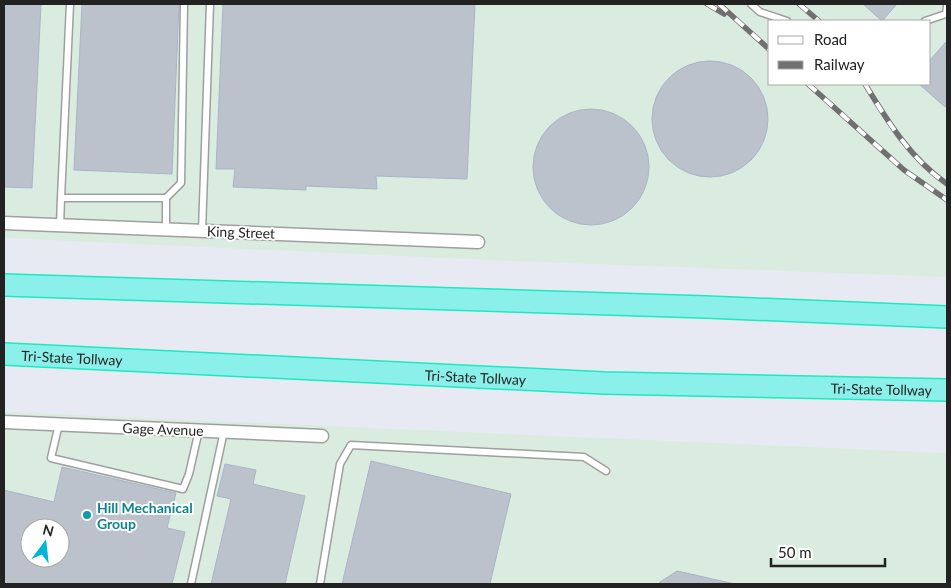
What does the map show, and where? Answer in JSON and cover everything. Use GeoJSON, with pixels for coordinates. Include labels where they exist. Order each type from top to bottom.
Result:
{"type":"FeatureCollection","features":[{"type":"Feature","properties":{"kind":"highway"},"geometry":{"type":"LineString","coordinates":[[4,285],[706,307],[947,317]]}},
{"type":"Feature","properties":{"kind":"highway","name":"Tri-State Tollway"},"geometry":{"type":"LineString","coordinates":[[4,354],[604,383],[947,390]]}},
{"type":"Feature","properties":{"kind":"street","name":"King Street"},"geometry":{"type":"LineString","coordinates":[[4,223],[478,242]]}},
{"type":"Feature","properties":{"kind":"street","name":"Gage Avenue"},"geometry":{"type":"LineString","coordinates":[[4,422],[322,436]]}},
{"type":"Feature","properties":{"kind":"lane"},"geometry":{"type":"LineString","coordinates":[[60,226],[70,4]]}},
{"type":"Feature","properties":{"kind":"lane"},"geometry":{"type":"LineString","coordinates":[[60,198],[166,198],[181,183],[184,4]]}},
{"type":"Feature","properties":{"kind":"lane"},"geometry":{"type":"LineString","coordinates":[[202,231],[210,4]]}},
{"type":"Feature","properties":{"kind":"lane"},"geometry":{"type":"LineString","coordinates":[[751,4],[760,12],[784,20]]}},
{"type":"Feature","properties":{"kind":"lane"},"geometry":{"type":"LineString","coordinates":[[928,20],[946,14],[947,6]]}},
{"type":"Feature","properties":{"kind":"lane"},"geometry":{"type":"LineString","coordinates":[[166,198],[166,230]]}},
{"type":"Feature","properties":{"kind":"lane"},"geometry":{"type":"LineString","coordinates":[[59,424],[51,458],[183,489],[189,474],[199,430]]}},
{"type":"Feature","properties":{"kind":"lane"},"geometry":{"type":"LineString","coordinates":[[191,584],[224,431]]}},
{"type":"Feature","properties":{"kind":"lane"},"geometry":{"type":"LineString","coordinates":[[320,584],[340,464],[351,445],[584,457],[606,471]]}},
{"type":"Feature","properties":{"kind":"shaded area"},"geometry":{"type":"Polygon","coordinates":[[[4,4],[947,4],[947,277],[511,261],[4,238],[4,4]]]}},
{"type":"Feature","properties":{"kind":"shaded area"},"geometry":{"type":"Polygon","coordinates":[[[4,412],[947,453],[947,584],[4,584],[4,412]]]}},
{"type":"Feature","properties":{"kind":"building"},"geometry":{"type":"Polygon","coordinates":[[[4,4],[41,4],[32,188],[4,187],[4,4]]]}},
{"type":"Feature","properties":{"kind":"building"},"geometry":{"type":"Polygon","coordinates":[[[82,4],[179,4],[172,174],[74,170],[82,4]]]}},
{"type":"Feature","properties":{"kind":"building"},"geometry":{"type":"Polygon","coordinates":[[[223,4],[475,4],[467,179],[376,176],[377,189],[306,186],[306,190],[233,187],[235,169],[216,169],[223,4]]]}},
{"type":"Feature","properties":{"kind":"building"},"geometry":{"type":"Polygon","coordinates":[[[863,4],[897,4],[881,20],[863,4]]]}},
{"type":"Feature","properties":{"kind":"building"},"geometry":{"type":"Polygon","coordinates":[[[946,42],[947,104],[945,107],[920,85],[931,85],[931,59],[946,42]]]}},
{"type":"Feature","properties":{"kind":"building"},"geometry":{"type":"Polygon","coordinates":[[[710,61],[732,66],[751,78],[763,97],[768,119],[763,141],[751,160],[732,172],[710,177],[688,172],[669,160],[657,141],[652,119],[657,97],[669,78],[688,66],[710,61]]]}},
{"type":"Feature","properties":{"kind":"building"},"geometry":{"type":"Polygon","coordinates":[[[591,109],[613,114],[632,126],[644,145],[649,167],[644,189],[632,208],[613,220],[591,225],[569,220],[550,208],[538,189],[533,167],[538,145],[550,126],[569,114],[591,109]]]}},
{"type":"Feature","properties":{"kind":"building"},"geometry":{"type":"Polygon","coordinates":[[[371,461],[511,494],[490,584],[342,584],[371,461]]]}},
{"type":"Feature","properties":{"kind":"building"},"geometry":{"type":"Polygon","coordinates":[[[225,464],[256,470],[253,484],[305,496],[285,584],[211,584],[231,499],[217,496],[225,464]]]}},
{"type":"Feature","properties":{"kind":"building","name":"Hill Mechanical Group"},"geometry":{"type":"Polygon","coordinates":[[[62,467],[176,493],[167,528],[185,532],[172,584],[4,584],[4,490],[54,502],[62,467]]]}},
{"type":"Feature","properties":{"kind":"building"},"geometry":{"type":"Polygon","coordinates":[[[677,571],[735,584],[659,584],[677,571]]]}},
{"type":"Feature","properties":{"kind":"railway"},"geometry":{"type":"LineString","coordinates":[[707,4],[724,14]]}},
{"type":"Feature","properties":{"kind":"railway"},"geometry":{"type":"LineString","coordinates":[[719,4],[768,48]]}},
{"type":"Feature","properties":{"kind":"railway"},"geometry":{"type":"LineString","coordinates":[[799,4],[818,20]]}},
{"type":"Feature","properties":{"kind":"railway"},"geometry":{"type":"LineString","coordinates":[[809,85],[904,170],[947,200]]}},
{"type":"Feature","properties":{"kind":"railway"},"geometry":{"type":"LineString","coordinates":[[866,85],[891,125],[911,151],[947,184]]}},
{"type":"Feature","properties":{"kind":"place","name":"Hill Mechanical Group"},"geometry":{"type":"Point","coordinates":[87,515]}}]}
